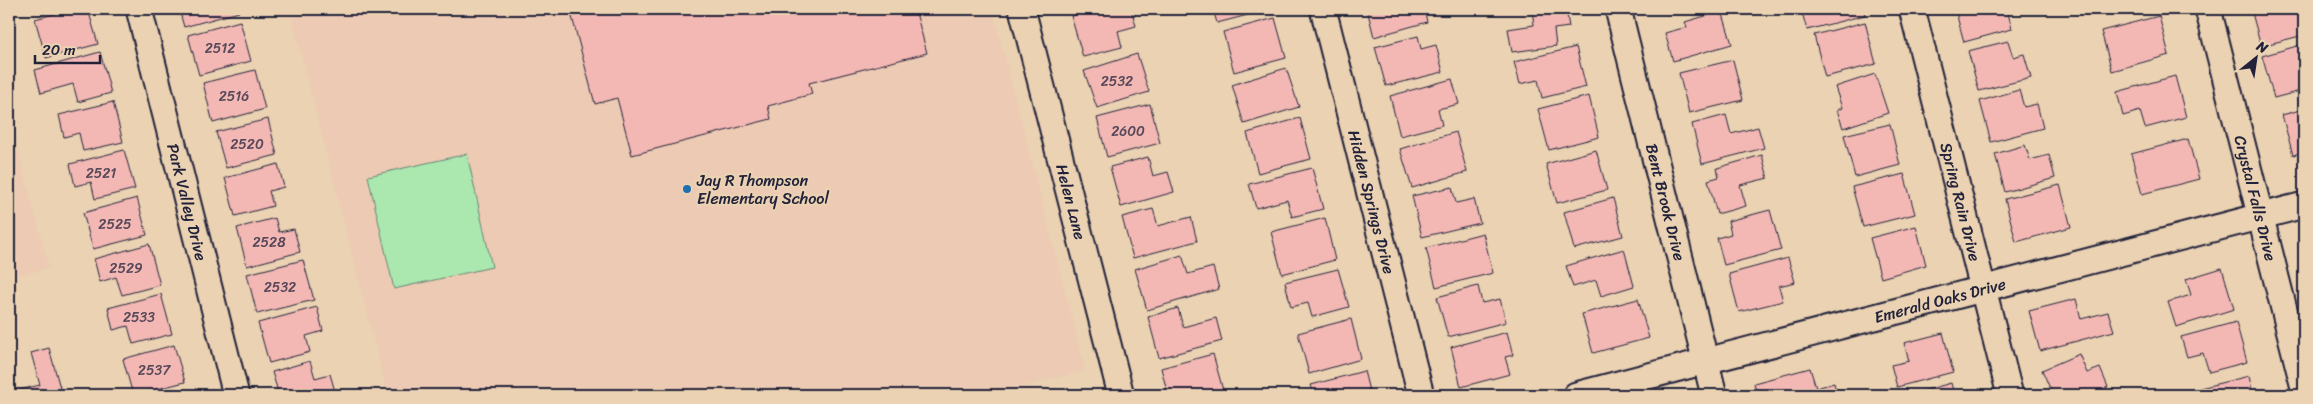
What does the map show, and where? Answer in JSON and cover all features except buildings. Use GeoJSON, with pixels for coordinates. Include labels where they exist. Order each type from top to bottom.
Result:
{"type":"FeatureCollection","features":[{"type":"Feature","properties":{"kind":"street","name":"Park Valley Drive"},"geometry":{"type":"LineString","coordinates":[[139,9],[236,395]]}},
{"type":"Feature","properties":{"kind":"street","name":"Helen Lane"},"geometry":{"type":"LineString","coordinates":[[1022,9],[1121,395]]}},
{"type":"Feature","properties":{"kind":"street","name":"Hidden Springs Drive"},"geometry":{"type":"LineString","coordinates":[[1323,9],[1420,395]]}},
{"type":"Feature","properties":{"kind":"street","name":"Bent Brook Drive"},"geometry":{"type":"LineString","coordinates":[[1618,9],[1714,395]]}},
{"type":"Feature","properties":{"kind":"street","name":"Spring Rain Drive"},"geometry":{"type":"LineString","coordinates":[[1912,9],[2010,395]]}},
{"type":"Feature","properties":{"kind":"street","name":"Crystal Falls Drive"},"geometry":{"type":"LineString","coordinates":[[2208,9],[2304,388]]}},
{"type":"Feature","properties":{"kind":"street","name":"Emerald Oaks Drive"},"geometry":{"type":"LineString","coordinates":[[1576,395],[2304,205]]}},
{"type":"Feature","properties":{"kind":"shaded area","name":"Jay R Thompson Elementary School"},"geometry":{"type":"Polygon","coordinates":[[[290,9],[992,9],[1085,370],[989,395],[388,395],[290,9]]]}},
{"type":"Feature","properties":{"kind":"shaded area"},"geometry":{"type":"Polygon","coordinates":[[[9,117],[49,268],[9,278],[9,117]]]}},
{"type":"Feature","properties":{"kind":"green space"},"geometry":{"type":"Polygon","coordinates":[[[467,154],[492,267],[394,289],[368,176],[467,154]]]}},
{"type":"Feature","properties":{"kind":"place","name":"Jay R Thompson Elementary School"},"geometry":{"type":"Point","coordinates":[687,189]}}]}
